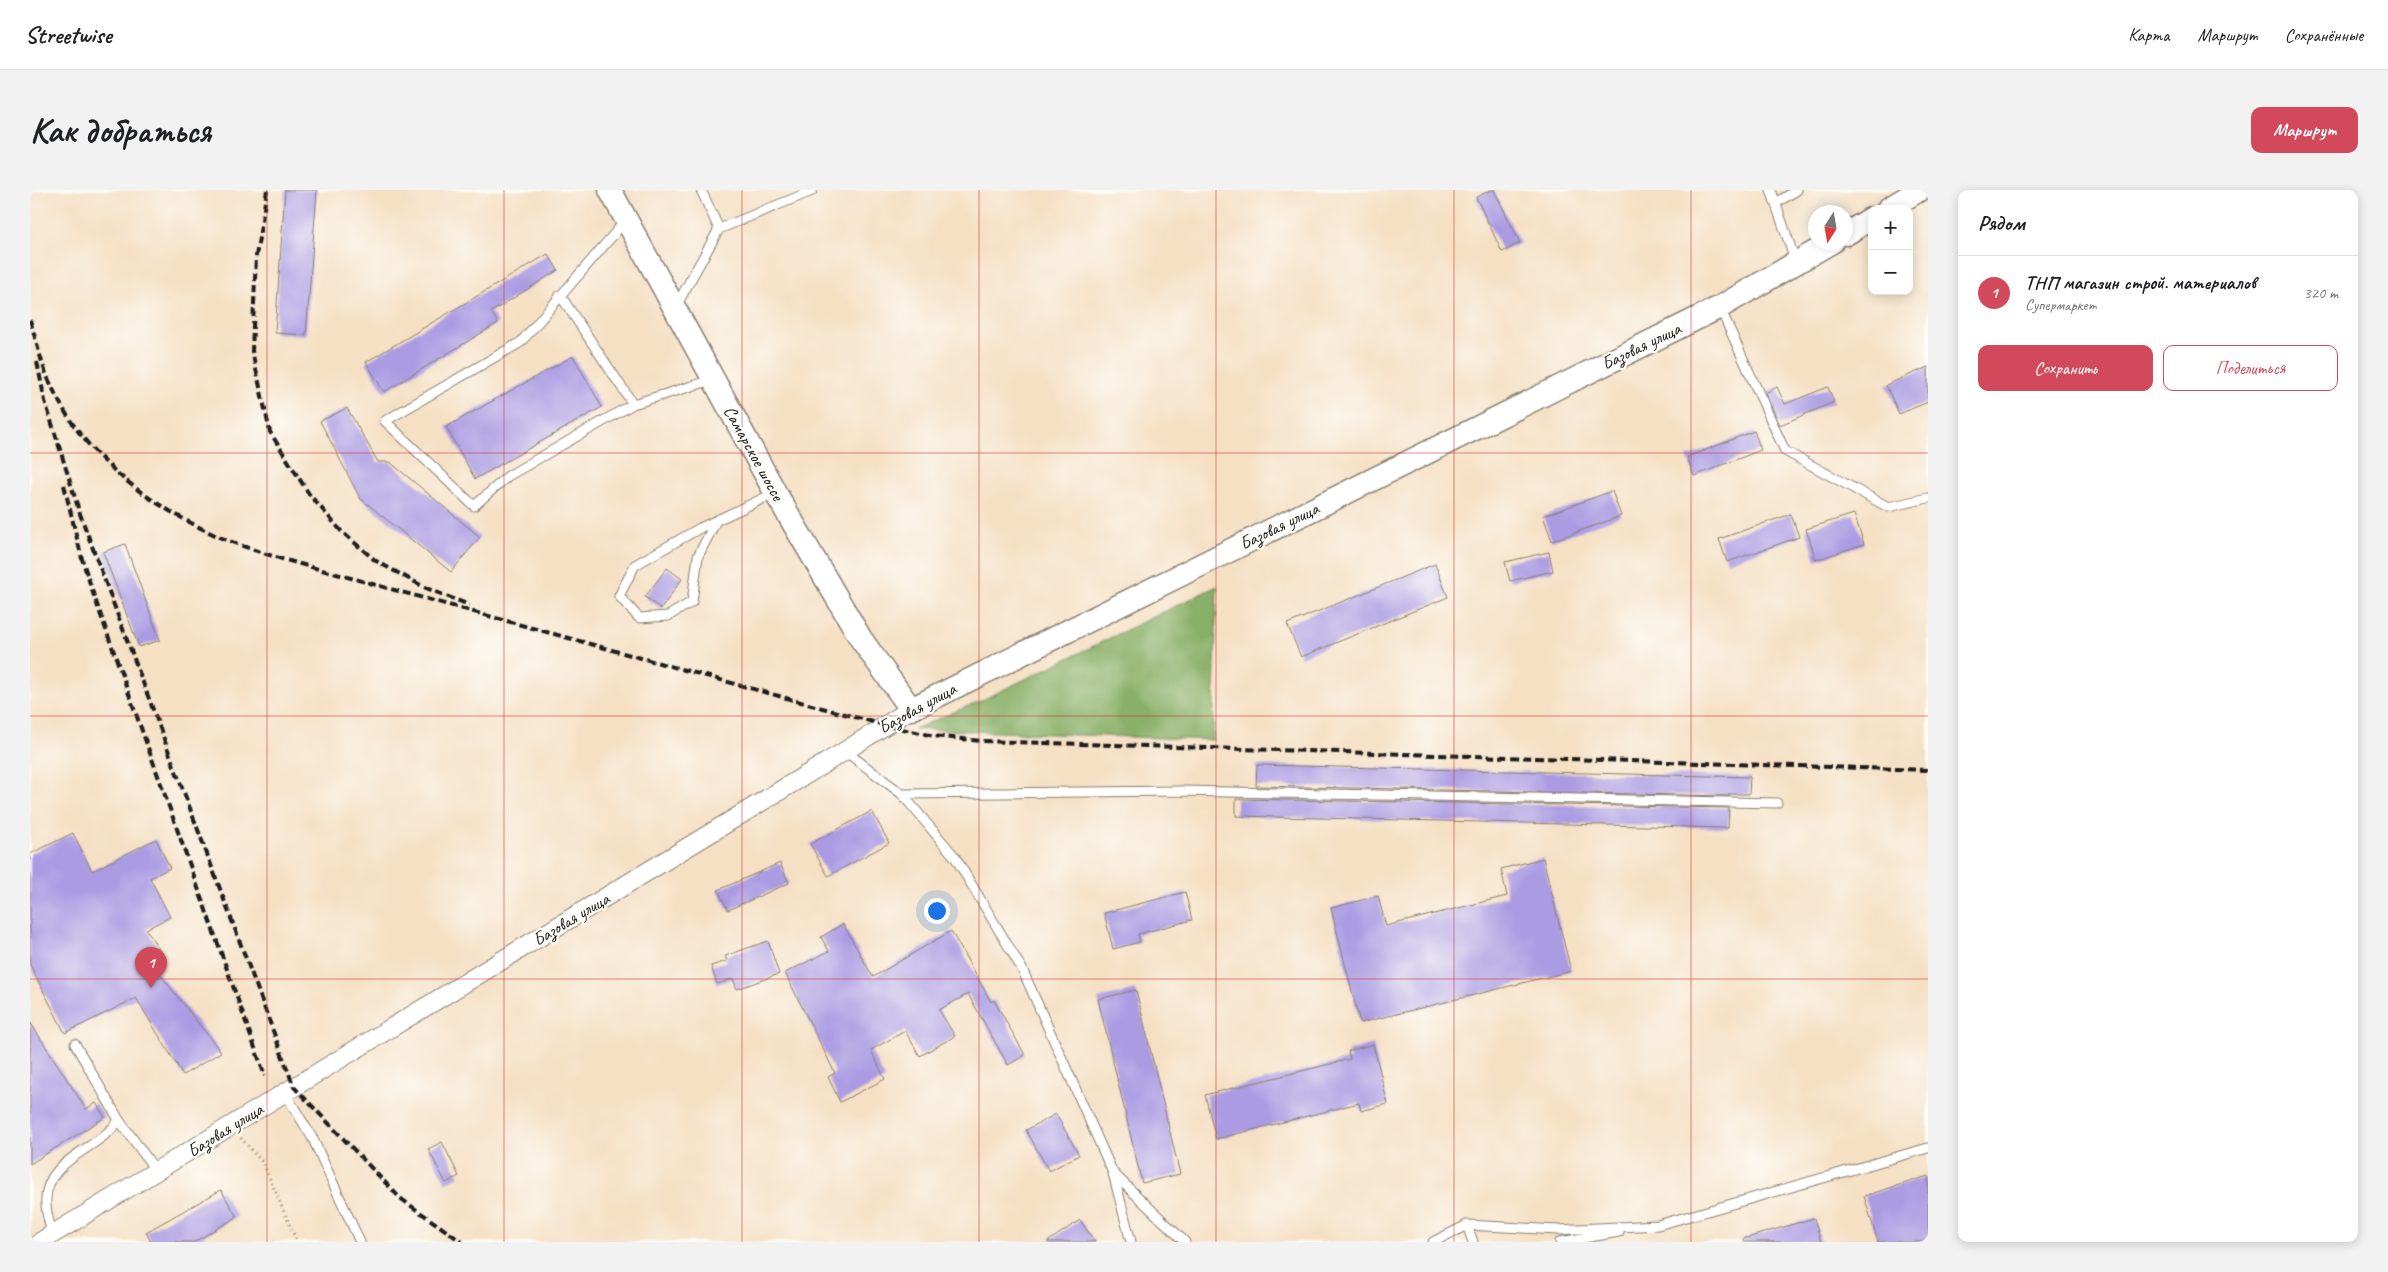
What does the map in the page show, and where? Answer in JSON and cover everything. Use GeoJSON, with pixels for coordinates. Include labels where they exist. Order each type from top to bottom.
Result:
{"type":"FeatureCollection","features":[{"type":"Feature","properties":{"kind":"street","name":"Самарское шоссе"},"geometry":{"type":"LineString","coordinates":[[610,190],[775,492],[861,638],[911,709]]}},
{"type":"Feature","properties":{"kind":"street"},"geometry":{"type":"LineString","coordinates":[[1895,205],[1919,190]]}},
{"type":"Feature","properties":{"kind":"street"},"geometry":{"type":"LineString","coordinates":[[1853,230],[1868,220]]}},
{"type":"Feature","properties":{"kind":"street","name":"Базовая улица"},"geometry":{"type":"LineString","coordinates":[[46,1238],[846,751],[911,709],[1720,307],[1819,250]]}},
{"type":"Feature","properties":{"kind":"lane"},"geometry":{"type":"LineString","coordinates":[[701,190],[719,229]]}},
{"type":"Feature","properties":{"kind":"lane"},"geometry":{"type":"LineString","coordinates":[[1771,190],[1796,264]]}},
{"type":"Feature","properties":{"kind":"lane"},"geometry":{"type":"LineString","coordinates":[[1776,202],[1797,190]]}},
{"type":"Feature","properties":{"kind":"lane"},"geometry":{"type":"LineString","coordinates":[[675,308],[719,229],[812,191]]}},
{"type":"Feature","properties":{"kind":"lane"},"geometry":{"type":"LineString","coordinates":[[626,220],[521,342],[385,421],[474,506],[508,476],[633,404],[714,380]]}},
{"type":"Feature","properties":{"kind":"lane"},"geometry":{"type":"LineString","coordinates":[[560,295],[633,404]]}},
{"type":"Feature","properties":{"kind":"lane"},"geometry":{"type":"LineString","coordinates":[[1720,307],[1785,451],[1888,508],[1928,498]]}},
{"type":"Feature","properties":{"kind":"lane"},"geometry":{"type":"LineString","coordinates":[[716,521],[698,556],[692,602],[668,616],[639,618],[619,596],[635,565],[700,528],[775,492]]}},
{"type":"Feature","properties":{"kind":"lane"},"geometry":{"type":"LineString","coordinates":[[846,751],[902,794],[955,857],[1022,969],[1113,1173],[1131,1242]]}},
{"type":"Feature","properties":{"kind":"lane"},"geometry":{"type":"LineString","coordinates":[[902,794],[1181,791],[1777,803]]}},
{"type":"Feature","properties":{"kind":"lane"},"geometry":{"type":"LineString","coordinates":[[75,1044],[119,1120],[157,1172]]}},
{"type":"Feature","properties":{"kind":"lane"},"geometry":{"type":"LineString","coordinates":[[285,1093],[313,1139],[360,1242]]}},
{"type":"Feature","properties":{"kind":"lane"},"geometry":{"type":"LineString","coordinates":[[46,1238],[46,1204],[50,1178],[61,1166],[112,1131],[119,1120]]}},
{"type":"Feature","properties":{"kind":"lane"},"geometry":{"type":"LineString","coordinates":[[1560,1242],[1658,1225],[1928,1148]]}},
{"type":"Feature","properties":{"kind":"lane"},"geometry":{"type":"LineString","coordinates":[[1113,1173],[1185,1242]]}},
{"type":"Feature","properties":{"kind":"lane"},"geometry":{"type":"LineString","coordinates":[[1433,1242],[1467,1225],[1558,1230],[1658,1225]]}},
{"type":"Feature","properties":{"kind":"lane"},"geometry":{"type":"LineString","coordinates":[[1467,1225],[1473,1242]]}},
{"type":"Feature","properties":{"kind":"path"},"geometry":{"type":"LineString","coordinates":[[231,1126],[263,1164],[297,1242]]}},
{"type":"Feature","properties":{"kind":"green space"},"geometry":{"type":"Polygon","coordinates":[[[1217,586],[1213,740],[914,729],[980,701],[1217,586]]]}},
{"type":"Feature","properties":{"kind":"building"},"geometry":{"type":"Polygon","coordinates":[[[285,190],[317,190],[306,335],[275,333],[285,190]]]}},
{"type":"Feature","properties":{"kind":"building"},"geometry":{"type":"Polygon","coordinates":[[[1494,190],[1520,243],[1502,252],[1476,197],[1494,190]]]}},
{"type":"Feature","properties":{"kind":"building"},"geometry":{"type":"Polygon","coordinates":[[[548,254],[558,270],[491,312],[498,323],[384,392],[366,362],[548,254]]]}},
{"type":"Feature","properties":{"kind":"building"},"geometry":{"type":"Polygon","coordinates":[[[573,356],[602,407],[475,479],[446,427],[573,356]]]}},
{"type":"Feature","properties":{"kind":"building"},"geometry":{"type":"Polygon","coordinates":[[[1928,367],[1928,402],[1899,414],[1886,385],[1928,367]]]}},
{"type":"Feature","properties":{"kind":"building"},"geometry":{"type":"Polygon","coordinates":[[[1777,387],[1785,404],[1828,387],[1834,402],[1780,425],[1765,393],[1777,387]]]}},
{"type":"Feature","properties":{"kind":"building"},"geometry":{"type":"Polygon","coordinates":[[[347,408],[378,462],[390,462],[480,537],[451,572],[360,498],[320,421],[347,408]]]}},
{"type":"Feature","properties":{"kind":"building"},"geometry":{"type":"Polygon","coordinates":[[[1754,431],[1761,450],[1694,476],[1687,457],[1754,431]]]}},
{"type":"Feature","properties":{"kind":"building"},"geometry":{"type":"Polygon","coordinates":[[[1612,491],[1621,516],[1552,541],[1543,516],[1612,491]]]}},
{"type":"Feature","properties":{"kind":"building"},"geometry":{"type":"Polygon","coordinates":[[[1791,514],[1799,537],[1727,562],[1719,539],[1791,514]]]}},
{"type":"Feature","properties":{"kind":"building"},"geometry":{"type":"Polygon","coordinates":[[[1854,514],[1864,544],[1816,560],[1806,529],[1854,514]]]}},
{"type":"Feature","properties":{"kind":"building"},"geometry":{"type":"Polygon","coordinates":[[[125,544],[160,640],[139,647],[103,552],[125,544]]]}},
{"type":"Feature","properties":{"kind":"building"},"geometry":{"type":"Polygon","coordinates":[[[1549,552],[1553,571],[1510,581],[1505,562],[1549,552]]]}},
{"type":"Feature","properties":{"kind":"building"},"geometry":{"type":"Polygon","coordinates":[[[1435,564],[1448,597],[1301,657],[1287,624],[1435,564]]]}},
{"type":"Feature","properties":{"kind":"building"},"geometry":{"type":"Polygon","coordinates":[[[667,568],[682,579],[661,609],[645,597],[667,568]]]}},
{"type":"Feature","properties":{"kind":"building"},"geometry":{"type":"Polygon","coordinates":[[[1257,765],[1750,777],[1749,794],[1729,794],[1729,796],[1256,786],[1257,765]]]}},
{"type":"Feature","properties":{"kind":"building"},"geometry":{"type":"Polygon","coordinates":[[[1236,799],[1729,808],[1728,828],[1236,816],[1236,799]]]}},
{"type":"Feature","properties":{"kind":"building"},"geometry":{"type":"Polygon","coordinates":[[[872,811],[889,843],[828,876],[810,844],[872,811]]]}},
{"type":"Feature","properties":{"kind":"building"},"geometry":{"type":"Polygon","coordinates":[[[73,833],[92,871],[156,839],[170,868],[150,878],[170,917],[146,929],[163,956],[155,968],[221,1052],[183,1075],[136,998],[65,1033],[30,965],[30,854],[73,833]]]}},
{"type":"Feature","properties":{"kind":"building"},"geometry":{"type":"Polygon","coordinates":[[[1543,858],[1571,971],[1360,1023],[1331,908],[1378,896],[1386,926],[1507,896],[1501,869],[1543,858]]]}},
{"type":"Feature","properties":{"kind":"building"},"geometry":{"type":"Polygon","coordinates":[[[780,863],[789,883],[728,910],[718,890],[780,863]]]}},
{"type":"Feature","properties":{"kind":"building"},"geometry":{"type":"Polygon","coordinates":[[[1185,892],[1192,920],[1138,934],[1140,942],[1113,949],[1104,913],[1185,892]]]}},
{"type":"Feature","properties":{"kind":"building"},"geometry":{"type":"Polygon","coordinates":[[[843,924],[873,977],[951,931],[991,1002],[994,1000],[1025,1055],[1008,1065],[968,994],[939,1010],[955,1036],[920,1056],[905,1031],[871,1050],[885,1079],[840,1102],[828,1077],[835,1073],[785,973],[829,951],[821,937],[843,924]]]}},
{"type":"Feature","properties":{"kind":"building"},"geometry":{"type":"Polygon","coordinates":[[[768,941],[779,974],[737,989],[733,979],[717,984],[711,966],[727,961],[725,956],[768,941]]]}},
{"type":"Feature","properties":{"kind":"building"},"geometry":{"type":"Polygon","coordinates":[[[1136,990],[1180,1174],[1142,1183],[1098,999],[1136,990]]]}},
{"type":"Feature","properties":{"kind":"building"},"geometry":{"type":"Polygon","coordinates":[[[30,1022],[86,1109],[96,1103],[105,1117],[30,1164],[30,1022]]]}},
{"type":"Feature","properties":{"kind":"building"},"geometry":{"type":"Polygon","coordinates":[[[1373,1044],[1388,1104],[1361,1111],[1359,1103],[1216,1139],[1205,1095],[1350,1059],[1348,1051],[1373,1044]]]}},
{"type":"Feature","properties":{"kind":"building"},"geometry":{"type":"Polygon","coordinates":[[[1056,1114],[1079,1155],[1049,1171],[1026,1130],[1056,1114]]]}},
{"type":"Feature","properties":{"kind":"building"},"geometry":{"type":"Polygon","coordinates":[[[442,1142],[459,1176],[446,1183],[428,1149],[442,1142]]]}},
{"type":"Feature","properties":{"kind":"building"},"geometry":{"type":"Polygon","coordinates":[[[1928,1176],[1928,1242],[1878,1242],[1864,1196],[1928,1176]]]}},
{"type":"Feature","properties":{"kind":"building"},"geometry":{"type":"Polygon","coordinates":[[[221,1190],[237,1217],[194,1242],[151,1242],[146,1232],[221,1190]]]}},
{"type":"Feature","properties":{"kind":"building"},"geometry":{"type":"Polygon","coordinates":[[[1814,1218],[1821,1242],[1744,1242],[1743,1239],[1814,1218]]]}},
{"type":"Feature","properties":{"kind":"building"},"geometry":{"type":"Polygon","coordinates":[[[1080,1220],[1095,1242],[1047,1242],[1080,1220]]]}},
{"type":"Feature","properties":{"kind":"railway"},"geometry":{"type":"LineString","coordinates":[[267,190],[256,256],[252,351],[270,432],[309,494],[342,532],[376,561],[426,588],[469,605]]}},
{"type":"Feature","properties":{"kind":"railway"},"geometry":{"type":"LineString","coordinates":[[30,320],[49,381],[66,414],[101,458],[144,494],[167,509],[217,536],[282,559],[884,725],[934,736],[982,741],[1928,770]]}},
{"type":"Feature","properties":{"kind":"railway"},"geometry":{"type":"LineString","coordinates":[[37,362],[45,401],[80,514],[294,1087],[400,1198],[462,1242]]}},
{"type":"Feature","properties":{"kind":"railway"},"geometry":{"type":"LineString","coordinates":[[64,485],[82,559],[94,596],[265,1076]]}},
{"type":"Feature","properties":{"kind":"place","name":"ТНП магазин строй. материалов"},"geometry":{"type":"Point","coordinates":[151,988]}}]}
